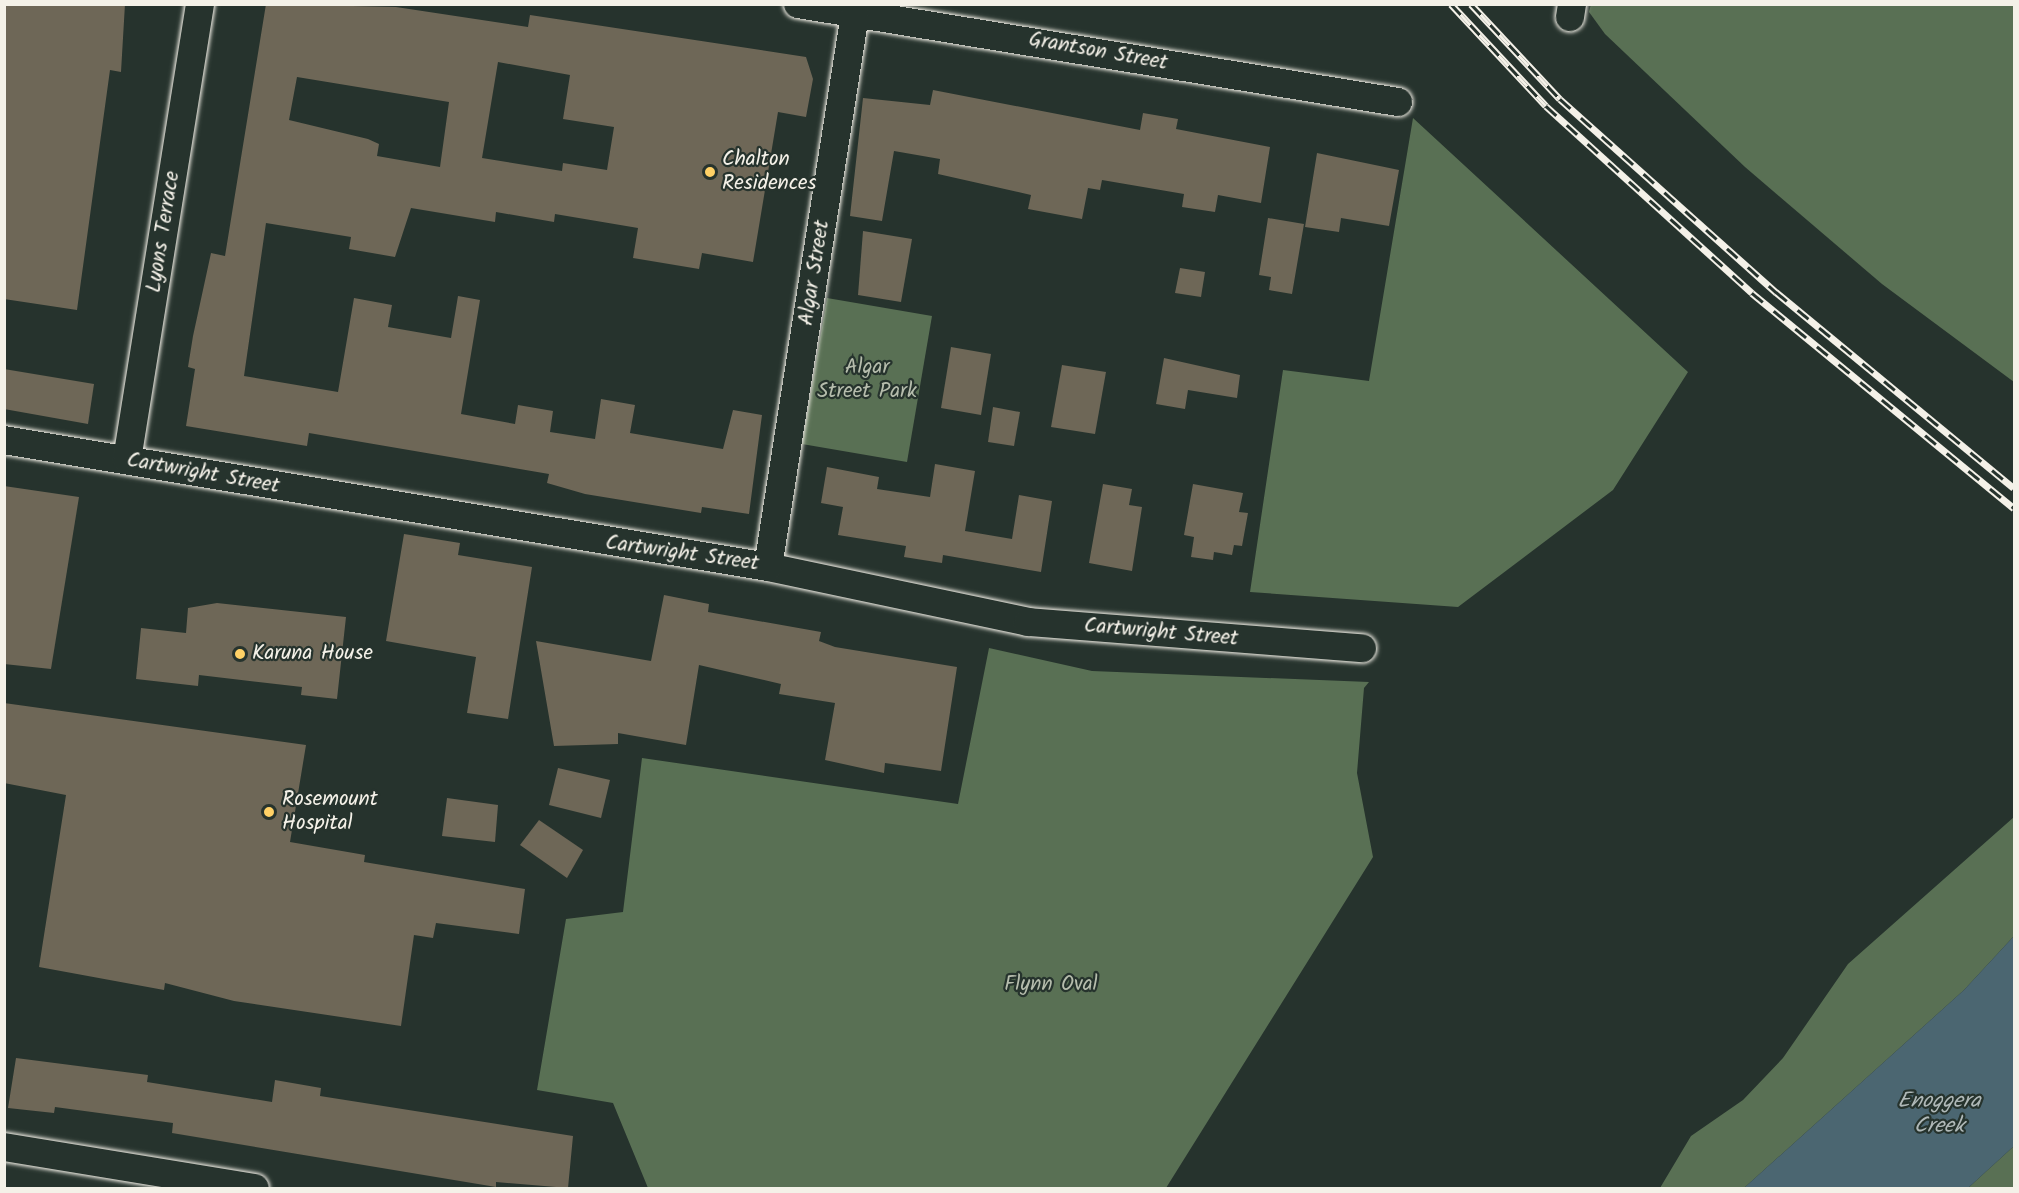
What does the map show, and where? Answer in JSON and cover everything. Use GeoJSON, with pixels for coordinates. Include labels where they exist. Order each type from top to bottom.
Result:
{"type":"FeatureCollection","features":[{"type":"Feature","properties":{"kind":"street","name":"Lyons Terrace"},"geometry":{"type":"LineString","coordinates":[[127,460],[200,4]]}},
{"type":"Feature","properties":{"kind":"street","name":"Grantson Street"},"geometry":{"type":"LineString","coordinates":[[798,4],[855,14],[936,14],[1398,102]]}},
{"type":"Feature","properties":{"kind":"street","name":"Algar Street"},"geometry":{"type":"LineString","coordinates":[[768,567],[855,14]]}},
{"type":"Feature","properties":{"kind":"street","name":"Cartwright Street"},"geometry":{"type":"LineString","coordinates":[[4,440],[768,567],[1028,622],[1362,648]]}},
{"type":"Feature","properties":{"kind":"street"},"geometry":{"type":"LineString","coordinates":[[4,1147],[255,1188]]}},
{"type":"Feature","properties":{"kind":"green space"},"geometry":{"type":"Polygon","coordinates":[[[1591,4],[2014,5],[2014,382],[1882,284],[1745,167],[1605,34],[1589,12],[1591,4]]]}},
{"type":"Feature","properties":{"kind":"green space"},"geometry":{"type":"Polygon","coordinates":[[[1413,118],[1688,372],[1613,490],[1458,607],[1250,592],[1283,370],[1369,381],[1413,118]]]}},
{"type":"Feature","properties":{"kind":"green space","name":"Algar Street Park"},"geometry":{"type":"Polygon","coordinates":[[[827,298],[932,316],[907,462],[802,444],[827,298]]]}},
{"type":"Feature","properties":{"kind":"green space","name":"Flynn Oval"},"geometry":{"type":"Polygon","coordinates":[[[989,648],[1092,671],[1369,682],[1364,688],[1357,773],[1373,857],[1166,1188],[648,1188],[613,1103],[537,1090],[566,919],[623,912],[642,758],[958,804],[989,648]]]}},
{"type":"Feature","properties":{"kind":"green space"},"geometry":{"type":"Polygon","coordinates":[[[2014,817],[2014,936],[1964,990],[1744,1188],[1660,1188],[1691,1136],[1743,1100],[1783,1058],[1848,964],[2014,817]]]}},
{"type":"Feature","properties":{"kind":"green space"},"geometry":{"type":"Polygon","coordinates":[[[2014,1146],[2014,1188],[1968,1188],[2014,1146]]]}},
{"type":"Feature","properties":{"kind":"water","name":"Enoggera Creek"},"geometry":{"type":"Polygon","coordinates":[[[2014,936],[2014,1146],[1968,1188],[1744,1188],[1964,990],[2014,936]]]}},
{"type":"Feature","properties":{"kind":"building"},"geometry":{"type":"Polygon","coordinates":[[[4,4],[125,4],[121,72],[110,70],[77,310],[4,299],[4,4]]]}},
{"type":"Feature","properties":{"kind":"building"},"geometry":{"type":"Polygon","coordinates":[[[266,4],[396,7],[528,27],[530,15],[806,57],[813,79],[806,117],[778,112],[753,262],[702,253],[699,269],[633,258],[638,228],[555,214],[554,222],[496,212],[495,222],[411,208],[395,257],[349,249],[351,237],[266,223],[244,376],[338,392],[354,298],[392,305],[388,327],[451,338],[458,296],[480,300],[461,414],[515,424],[518,405],[553,411],[550,432],[595,439],[601,399],[635,405],[630,433],[723,449],[733,410],[762,415],[749,514],[702,507],[701,513],[585,494],[547,483],[549,474],[309,433],[307,446],[186,426],[195,369],[188,367],[211,253],[225,256],[266,4]],[[498,62],[482,158],[562,171],[563,163],[607,170],[614,127],[563,119],[570,75],[498,62]],[[297,77],[289,120],[368,139],[379,144],[377,156],[440,167],[449,102],[297,77]]]}},
{"type":"Feature","properties":{"kind":"building"},"geometry":{"type":"Polygon","coordinates":[[[933,90],[1140,130],[1143,113],[1178,119],[1176,129],[1270,147],[1261,203],[1218,195],[1215,212],[1182,207],[1184,194],[1102,180],[1100,190],[1088,188],[1082,219],[1028,209],[1031,195],[938,174],[940,159],[894,151],[882,221],[850,216],[863,98],[930,105],[933,90]]]}},
{"type":"Feature","properties":{"kind":"building"},"geometry":{"type":"Polygon","coordinates":[[[1317,153],[1399,170],[1389,226],[1341,218],[1339,232],[1305,227],[1317,153]]]}},
{"type":"Feature","properties":{"kind":"building"},"geometry":{"type":"Polygon","coordinates":[[[1268,218],[1304,224],[1292,294],[1269,290],[1271,277],[1259,275],[1268,218]]]}},
{"type":"Feature","properties":{"kind":"building"},"geometry":{"type":"Polygon","coordinates":[[[863,231],[912,239],[901,302],[858,295],[863,231]]]}},
{"type":"Feature","properties":{"kind":"building"},"geometry":{"type":"Polygon","coordinates":[[[1180,268],[1205,272],[1201,297],[1175,293],[1180,268]]]}},
{"type":"Feature","properties":{"kind":"building"},"geometry":{"type":"Polygon","coordinates":[[[951,347],[991,354],[981,415],[941,408],[951,347]]]}},
{"type":"Feature","properties":{"kind":"building"},"geometry":{"type":"Polygon","coordinates":[[[1164,358],[1240,375],[1237,398],[1188,390],[1185,409],[1156,404],[1164,358]]]}},
{"type":"Feature","properties":{"kind":"building"},"geometry":{"type":"Polygon","coordinates":[[[1062,365],[1106,372],[1095,434],[1051,427],[1062,365]]]}},
{"type":"Feature","properties":{"kind":"building"},"geometry":{"type":"Polygon","coordinates":[[[4,369],[94,384],[88,424],[4,409],[4,369]]]}},
{"type":"Feature","properties":{"kind":"building"},"geometry":{"type":"Polygon","coordinates":[[[993,407],[1020,412],[1014,446],[988,442],[993,407]]]}},
{"type":"Feature","properties":{"kind":"building"},"geometry":{"type":"Polygon","coordinates":[[[935,464],[975,471],[965,531],[1012,539],[1019,495],[1052,501],[1041,572],[943,555],[942,563],[904,557],[906,546],[838,535],[843,507],[821,503],[827,467],[879,477],[877,489],[930,497],[935,464]]]}},
{"type":"Feature","properties":{"kind":"building"},"geometry":{"type":"Polygon","coordinates":[[[1103,484],[1132,489],[1129,505],[1142,507],[1132,571],[1089,563],[1103,484]]]}},
{"type":"Feature","properties":{"kind":"building"},"geometry":{"type":"Polygon","coordinates":[[[1193,484],[1243,493],[1239,512],[1248,513],[1242,546],[1234,545],[1232,555],[1214,552],[1213,560],[1191,557],[1194,537],[1184,535],[1193,484]]]}},
{"type":"Feature","properties":{"kind":"building"},"geometry":{"type":"Polygon","coordinates":[[[4,486],[79,497],[51,669],[4,664],[4,486]]]}},
{"type":"Feature","properties":{"kind":"building"},"geometry":{"type":"Polygon","coordinates":[[[404,534],[460,543],[458,555],[532,567],[508,719],[467,713],[476,657],[386,641],[404,534]]]}},
{"type":"Feature","properties":{"kind":"building"},"geometry":{"type":"Polygon","coordinates":[[[664,595],[709,604],[708,612],[821,632],[819,641],[835,647],[957,667],[941,771],[885,763],[884,773],[825,760],[835,703],[779,694],[781,684],[699,665],[686,745],[618,733],[618,744],[554,746],[536,641],[651,661],[664,595]]]}},
{"type":"Feature","properties":{"kind":"building","name":"Karuna House"},"geometry":{"type":"Polygon","coordinates":[[[217,603],[346,617],[337,699],[301,695],[302,687],[199,675],[198,686],[136,679],[141,628],[186,633],[188,608],[217,603]]]}},
{"type":"Feature","properties":{"kind":"building"},"geometry":{"type":"Polygon","coordinates":[[[4,703],[306,745],[290,842],[365,855],[364,862],[525,889],[519,934],[436,923],[433,938],[414,935],[401,1026],[234,1001],[165,983],[164,990],[39,967],[66,795],[4,783],[4,703]]]}},
{"type":"Feature","properties":{"kind":"building"},"geometry":{"type":"Polygon","coordinates":[[[558,768],[610,780],[601,818],[549,805],[558,768]]]}},
{"type":"Feature","properties":{"kind":"building"},"geometry":{"type":"Polygon","coordinates":[[[447,798],[498,805],[495,842],[442,836],[447,798]]]}},
{"type":"Feature","properties":{"kind":"building"},"geometry":{"type":"Polygon","coordinates":[[[539,820],[583,850],[567,878],[520,845],[539,820]]]}},
{"type":"Feature","properties":{"kind":"building"},"geometry":{"type":"Polygon","coordinates":[[[16,1058],[148,1075],[147,1082],[272,1102],[275,1080],[321,1088],[320,1096],[573,1136],[568,1188],[496,1182],[496,1187],[172,1133],[173,1123],[55,1107],[54,1113],[8,1108],[16,1058]]]}},
{"type":"Feature","properties":{"kind":"railway"},"geometry":{"type":"LineString","coordinates":[[1451,4],[1546,106],[1752,293],[2014,508]]}},
{"type":"Feature","properties":{"kind":"railway"},"geometry":{"type":"LineString","coordinates":[[1471,4],[1560,99],[1776,292],[2014,488]]}},
{"type":"Feature","properties":{"kind":"place","name":"Chalton Residences"},"geometry":{"type":"Point","coordinates":[710,172]}},
{"type":"Feature","properties":{"kind":"place","name":"Karuna House"},"geometry":{"type":"Point","coordinates":[240,654]}},
{"type":"Feature","properties":{"kind":"place","name":"Rosemount Hospital"},"geometry":{"type":"Point","coordinates":[269,812]}}]}
